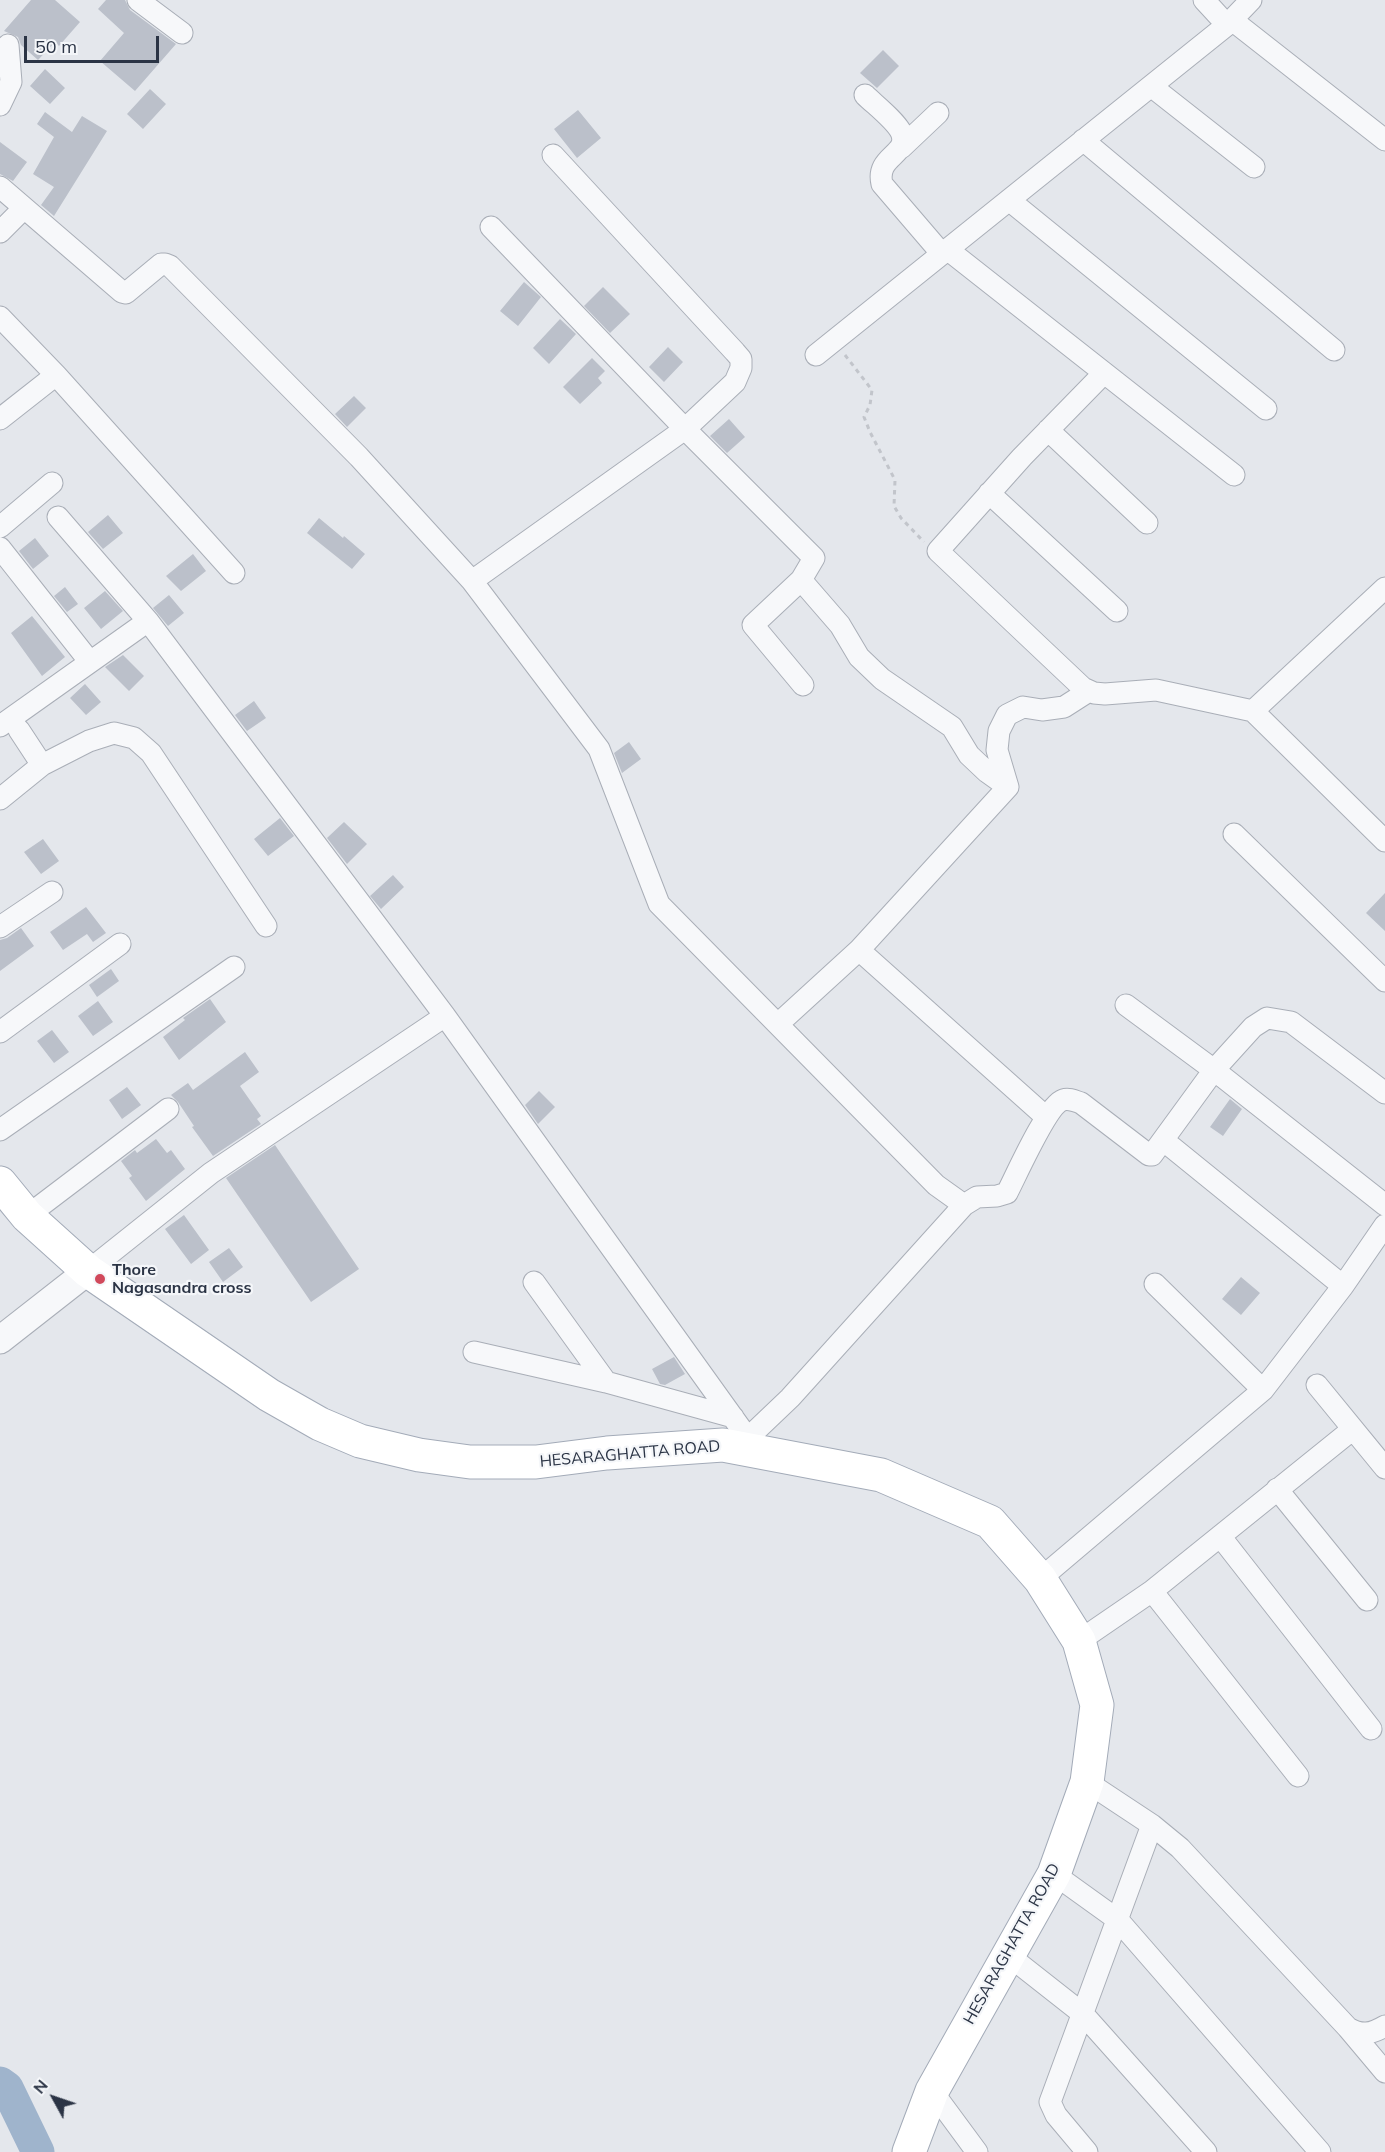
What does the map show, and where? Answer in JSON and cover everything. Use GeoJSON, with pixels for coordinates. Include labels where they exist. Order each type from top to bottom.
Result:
{"type":"FeatureCollection","features":[{"type":"Feature","properties":{"kind":"main road","name":"HESARAGHATTA ROAD"},"geometry":{"type":"LineString","coordinates":[[0,1183],[27,1216],[88,1271],[269,1395],[311,1419],[360,1441],[419,1455],[470,1462],[536,1462],[607,1454],[752,1445],[880,1475],[990,1522],[1040,1579],[1079,1641],[1097,1705],[1087,1782],[1054,1874],[932,2091],[909,2152]]}},
{"type":"Feature","properties":{"kind":"street"},"geometry":{"type":"LineString","coordinates":[[138,0],[182,33]]}},
{"type":"Feature","properties":{"kind":"street"},"geometry":{"type":"LineString","coordinates":[[1204,0],[1385,140]]}},
{"type":"Feature","properties":{"kind":"street"},"geometry":{"type":"LineString","coordinates":[[816,355],[1230,22],[1251,0]]}},
{"type":"Feature","properties":{"kind":"street"},"geometry":{"type":"LineString","coordinates":[[0,105],[10,82],[8,45]]}},
{"type":"Feature","properties":{"kind":"street"},"geometry":{"type":"LineString","coordinates":[[1151,86],[1254,167]]}},
{"type":"Feature","properties":{"kind":"street"},"geometry":{"type":"LineString","coordinates":[[865,95],[900,130],[903,139],[901,148]]}},
{"type":"Feature","properties":{"kind":"street"},"geometry":{"type":"LineString","coordinates":[[938,113],[883,165],[880,174],[882,184],[945,251],[1234,475]]}},
{"type":"Feature","properties":{"kind":"street"},"geometry":{"type":"LineString","coordinates":[[1083,140],[1334,350]]}},
{"type":"Feature","properties":{"kind":"street"},"geometry":{"type":"LineString","coordinates":[[472,581],[685,429],[735,382],[741,368],[741,359],[553,155]]}},
{"type":"Feature","properties":{"kind":"street"},"geometry":{"type":"LineString","coordinates":[[0,187],[122,292],[126,293],[161,264],[170,266],[359,457],[472,581],[599,749],[659,904],[936,1185],[964,1205]]}},
{"type":"Feature","properties":{"kind":"street"},"geometry":{"type":"LineString","coordinates":[[1009,200],[1266,409]]}},
{"type":"Feature","properties":{"kind":"street"},"geometry":{"type":"LineString","coordinates":[[0,232],[24,208]]}},
{"type":"Feature","properties":{"kind":"street"},"geometry":{"type":"LineString","coordinates":[[492,226],[685,429],[814,558],[801,580],[753,625],[803,685]]}},
{"type":"Feature","properties":{"kind":"street"},"geometry":{"type":"LineString","coordinates":[[0,317],[56,375],[234,573]]}},
{"type":"Feature","properties":{"kind":"street"},"geometry":{"type":"LineString","coordinates":[[1104,373],[989,493],[938,551],[1083,688],[1094,693],[1156,690],[1253,711],[1385,841]]}},
{"type":"Feature","properties":{"kind":"street"},"geometry":{"type":"LineString","coordinates":[[0,419],[56,375]]}},
{"type":"Feature","properties":{"kind":"street"},"geometry":{"type":"LineString","coordinates":[[1048,430],[1147,522]]}},
{"type":"Feature","properties":{"kind":"street"},"geometry":{"type":"LineString","coordinates":[[0,527],[52,483]]}},
{"type":"Feature","properties":{"kind":"street"},"geometry":{"type":"LineString","coordinates":[[989,493],[1117,611]]}},
{"type":"Feature","properties":{"kind":"street"},"geometry":{"type":"LineString","coordinates":[[58,517],[148,621],[445,1016],[752,1445],[790,1398],[964,1205],[977,1197],[1007,1193],[1046,1118],[1054,1105],[1062,1100],[1081,1103],[1149,1155],[1156,1151],[1214,1070],[1253,1027],[1267,1018],[1291,1022],[1385,1093]]}},
{"type":"Feature","properties":{"kind":"street"},"geometry":{"type":"LineString","coordinates":[[0,548],[90,662]]}},
{"type":"Feature","properties":{"kind":"street"},"geometry":{"type":"LineString","coordinates":[[801,580],[840,625],[859,657],[882,679],[952,727],[969,755],[1008,787]]}},
{"type":"Feature","properties":{"kind":"street"},"geometry":{"type":"LineString","coordinates":[[1253,711],[1385,588]]}},
{"type":"Feature","properties":{"kind":"street"},"geometry":{"type":"LineString","coordinates":[[42,765],[9,728],[90,662],[148,621]]}},
{"type":"Feature","properties":{"kind":"street"},"geometry":{"type":"LineString","coordinates":[[1008,787],[997,750],[999,731],[1007,715],[1023,707],[1042,710],[1064,707],[1089,691]]}},
{"type":"Feature","properties":{"kind":"street"},"geometry":{"type":"LineString","coordinates":[[0,799],[42,765],[88,741],[114,733],[134,738],[151,753],[266,926]]}},
{"type":"Feature","properties":{"kind":"street"},"geometry":{"type":"LineString","coordinates":[[778,1024],[859,950],[1008,787]]}},
{"type":"Feature","properties":{"kind":"street"},"geometry":{"type":"LineString","coordinates":[[1234,834],[1385,981]]}},
{"type":"Feature","properties":{"kind":"street"},"geometry":{"type":"LineString","coordinates":[[0,927],[52,892]]}},
{"type":"Feature","properties":{"kind":"street"},"geometry":{"type":"LineString","coordinates":[[0,1032],[120,944]]}},
{"type":"Feature","properties":{"kind":"street"},"geometry":{"type":"LineString","coordinates":[[859,950],[1046,1118]]}},
{"type":"Feature","properties":{"kind":"street"},"geometry":{"type":"LineString","coordinates":[[0,1130],[234,967]]}},
{"type":"Feature","properties":{"kind":"street"},"geometry":{"type":"LineString","coordinates":[[1126,1005],[1214,1070],[1385,1205]]}},
{"type":"Feature","properties":{"kind":"street"},"geometry":{"type":"LineString","coordinates":[[0,1340],[211,1173],[445,1016]]}},
{"type":"Feature","properties":{"kind":"street"},"geometry":{"type":"LineString","coordinates":[[27,1216],[168,1109]]}},
{"type":"Feature","properties":{"kind":"street"},"geometry":{"type":"LineString","coordinates":[[1163,1140],[1343,1286]]}},
{"type":"Feature","properties":{"kind":"street"},"geometry":{"type":"LineString","coordinates":[[1040,1579],[1263,1390],[1382,1233]]}},
{"type":"Feature","properties":{"kind":"street"},"geometry":{"type":"LineString","coordinates":[[534,1282],[606,1382]]}},
{"type":"Feature","properties":{"kind":"street"},"geometry":{"type":"LineString","coordinates":[[1155,1284],[1263,1390]]}},
{"type":"Feature","properties":{"kind":"street"},"geometry":{"type":"LineString","coordinates":[[474,1352],[606,1382],[733,1417]]}},
{"type":"Feature","properties":{"kind":"street"},"geometry":{"type":"LineString","coordinates":[[1317,1385],[1385,1468]]}},
{"type":"Feature","properties":{"kind":"street"},"geometry":{"type":"LineString","coordinates":[[1079,1641],[1152,1591],[1353,1429]]}},
{"type":"Feature","properties":{"kind":"street"},"geometry":{"type":"LineString","coordinates":[[1277,1489],[1366,1600]]}},
{"type":"Feature","properties":{"kind":"street"},"geometry":{"type":"LineString","coordinates":[[1220,1536],[1371,1729]]}},
{"type":"Feature","properties":{"kind":"street"},"geometry":{"type":"LineString","coordinates":[[1152,1591],[1298,1776]]}},
{"type":"Feature","properties":{"kind":"street"},"geometry":{"type":"LineString","coordinates":[[1087,1782],[1152,1825],[1180,1848],[1348,2028],[1385,2072]]}},
{"type":"Feature","properties":{"kind":"street"},"geometry":{"type":"LineString","coordinates":[[1087,2152],[1056,2115],[1050,2102],[1152,1825]]}},
{"type":"Feature","properties":{"kind":"street"},"geometry":{"type":"LineString","coordinates":[[1054,1874],[1118,1920],[1320,2152]]}},
{"type":"Feature","properties":{"kind":"street"},"geometry":{"type":"LineString","coordinates":[[1008,1955],[1083,2014],[1206,2152]]}},
{"type":"Feature","properties":{"kind":"street"},"geometry":{"type":"LineString","coordinates":[[1348,2028],[1359,2034],[1374,2032],[1385,2026]]}},
{"type":"Feature","properties":{"kind":"street"},"geometry":{"type":"LineString","coordinates":[[932,2091],[977,2152]]}},
{"type":"Feature","properties":{"kind":"path"},"geometry":{"type":"LineString","coordinates":[[833,340],[872,390],[870,405],[864,417],[895,480],[894,506],[909,528],[922,541],[938,551]]}},
{"type":"Feature","properties":{"kind":"building"},"geometry":{"type":"Polygon","coordinates":[[[31,0],[55,0],[80,22],[59,46],[55,42],[38,60],[21,45],[18,37],[4,31],[31,0]]]}},
{"type":"Feature","properties":{"kind":"building"},"geometry":{"type":"Polygon","coordinates":[[[106,0],[125,0],[130,10],[176,44],[135,91],[100,61],[124,33],[98,9],[106,0]]]}},
{"type":"Feature","properties":{"kind":"building"},"geometry":{"type":"Polygon","coordinates":[[[883,50],[899,66],[877,88],[860,73],[883,50]]]}},
{"type":"Feature","properties":{"kind":"building"},"geometry":{"type":"Polygon","coordinates":[[[45,69],[65,88],[50,104],[30,86],[45,69]]]}},
{"type":"Feature","properties":{"kind":"building"},"geometry":{"type":"Polygon","coordinates":[[[150,89],[166,104],[143,129],[127,114],[150,89]]]}},
{"type":"Feature","properties":{"kind":"building"},"geometry":{"type":"Polygon","coordinates":[[[578,110],[601,138],[577,158],[554,129],[578,110]]]}},
{"type":"Feature","properties":{"kind":"building"},"geometry":{"type":"Polygon","coordinates":[[[45,112],[72,132],[82,116],[107,131],[54,216],[41,205],[54,187],[33,174],[54,137],[37,124],[45,112]]]}},
{"type":"Feature","properties":{"kind":"building"},"geometry":{"type":"Polygon","coordinates":[[[0,142],[27,162],[13,181],[0,174],[0,142]]]}},
{"type":"Feature","properties":{"kind":"building"},"geometry":{"type":"Polygon","coordinates":[[[524,282],[541,297],[518,326],[500,311],[524,282]]]}},
{"type":"Feature","properties":{"kind":"building"},"geometry":{"type":"Polygon","coordinates":[[[603,287],[630,314],[610,333],[584,306],[603,287]]]}},
{"type":"Feature","properties":{"kind":"building"},"geometry":{"type":"Polygon","coordinates":[[[560,319],[576,334],[549,364],[533,348],[560,319]]]}},
{"type":"Feature","properties":{"kind":"building"},"geometry":{"type":"Polygon","coordinates":[[[668,347],[683,362],[664,382],[649,367],[668,347]]]}},
{"type":"Feature","properties":{"kind":"building"},"geometry":{"type":"Polygon","coordinates":[[[592,358],[605,371],[598,378],[602,383],[580,404],[563,387],[592,358]]]}},
{"type":"Feature","properties":{"kind":"building"},"geometry":{"type":"Polygon","coordinates":[[[354,396],[366,408],[347,427],[335,414],[354,396]]]}},
{"type":"Feature","properties":{"kind":"building"},"geometry":{"type":"Polygon","coordinates":[[[729,419],[745,437],[727,453],[710,436],[729,419]]]}},
{"type":"Feature","properties":{"kind":"building"},"geometry":{"type":"Polygon","coordinates":[[[108,515],[123,533],[103,549],[88,532],[108,515]]]}},
{"type":"Feature","properties":{"kind":"building"},"geometry":{"type":"Polygon","coordinates":[[[319,518],[365,554],[352,569],[307,533],[319,518]]]}},
{"type":"Feature","properties":{"kind":"building"},"geometry":{"type":"Polygon","coordinates":[[[35,538],[49,556],[33,569],[19,551],[35,538]]]}},
{"type":"Feature","properties":{"kind":"building"},"geometry":{"type":"Polygon","coordinates":[[[193,554],[206,571],[181,591],[166,576],[193,554]]]}},
{"type":"Feature","properties":{"kind":"building"},"geometry":{"type":"Polygon","coordinates":[[[65,587],[78,604],[67,612],[54,596],[65,587]]]}},
{"type":"Feature","properties":{"kind":"building"},"geometry":{"type":"Polygon","coordinates":[[[105,591],[123,611],[101,629],[84,608],[105,591]]]}},
{"type":"Feature","properties":{"kind":"building"},"geometry":{"type":"Polygon","coordinates":[[[169,595],[184,613],[168,626],[153,608],[169,595]]]}},
{"type":"Feature","properties":{"kind":"building"},"geometry":{"type":"Polygon","coordinates":[[[32,616],[65,657],[42,676],[11,633],[32,616]]]}},
{"type":"Feature","properties":{"kind":"building"},"geometry":{"type":"Polygon","coordinates":[[[123,655],[144,676],[129,691],[105,667],[123,655]]]}},
{"type":"Feature","properties":{"kind":"building"},"geometry":{"type":"Polygon","coordinates":[[[85,684],[101,702],[86,715],[70,698],[85,684]]]}},
{"type":"Feature","properties":{"kind":"building"},"geometry":{"type":"Polygon","coordinates":[[[254,701],[266,718],[247,731],[235,715],[254,701]]]}},
{"type":"Feature","properties":{"kind":"building"},"geometry":{"type":"Polygon","coordinates":[[[629,742],[641,759],[622,773],[614,753],[629,742]]]}},
{"type":"Feature","properties":{"kind":"building"},"geometry":{"type":"Polygon","coordinates":[[[280,818],[294,836],[268,856],[254,839],[280,818]]]}},
{"type":"Feature","properties":{"kind":"building"},"geometry":{"type":"Polygon","coordinates":[[[344,822],[367,844],[347,864],[327,838],[344,822]]]}},
{"type":"Feature","properties":{"kind":"building"},"geometry":{"type":"Polygon","coordinates":[[[43,839],[59,861],[41,874],[24,852],[43,839]]]}},
{"type":"Feature","properties":{"kind":"building"},"geometry":{"type":"Polygon","coordinates":[[[393,875],[404,887],[381,909],[370,896],[393,875]]]}},
{"type":"Feature","properties":{"kind":"building"},"geometry":{"type":"Polygon","coordinates":[[[1385,893],[1385,931],[1366,913],[1385,893]]]}},
{"type":"Feature","properties":{"kind":"building"},"geometry":{"type":"Polygon","coordinates":[[[86,907],[106,933],[93,942],[87,934],[63,950],[50,932],[86,907]]]}},
{"type":"Feature","properties":{"kind":"building"},"geometry":{"type":"Polygon","coordinates":[[[21,928],[34,946],[0,971],[0,940],[21,928]]]}},
{"type":"Feature","properties":{"kind":"building"},"geometry":{"type":"Polygon","coordinates":[[[111,969],[119,981],[97,997],[89,985],[111,969]]]}},
{"type":"Feature","properties":{"kind":"building"},"geometry":{"type":"Polygon","coordinates":[[[210,999],[226,1022],[179,1060],[163,1037],[185,1020],[183,1018],[210,999]]]}},
{"type":"Feature","properties":{"kind":"building"},"geometry":{"type":"Polygon","coordinates":[[[98,1001],[113,1022],[93,1036],[78,1016],[98,1001]]]}},
{"type":"Feature","properties":{"kind":"building"},"geometry":{"type":"Polygon","coordinates":[[[52,1030],[69,1052],[54,1063],[37,1041],[52,1030]]]}},
{"type":"Feature","properties":{"kind":"building"},"geometry":{"type":"Polygon","coordinates":[[[245,1052],[259,1072],[240,1086],[261,1116],[257,1119],[261,1124],[213,1156],[171,1095],[188,1083],[193,1090],[245,1052]]]}},
{"type":"Feature","properties":{"kind":"building"},"geometry":{"type":"Polygon","coordinates":[[[127,1087],[141,1105],[122,1119],[109,1100],[127,1087]]]}},
{"type":"Feature","properties":{"kind":"building"},"geometry":{"type":"Polygon","coordinates":[[[539,1091],[555,1107],[538,1124],[525,1105],[539,1091]]]}},
{"type":"Feature","properties":{"kind":"building"},"geometry":{"type":"Polygon","coordinates":[[[1230,1099],[1242,1109],[1223,1136],[1210,1127],[1230,1099]]]}},
{"type":"Feature","properties":{"kind":"building"},"geometry":{"type":"Polygon","coordinates":[[[156,1139],[167,1153],[171,1150],[185,1169],[146,1201],[129,1178],[132,1176],[121,1161],[135,1150],[137,1153],[156,1139]]]}},
{"type":"Feature","properties":{"kind":"building"},"geometry":{"type":"Polygon","coordinates":[[[275,1145],[359,1269],[311,1302],[226,1178],[275,1145]]]}},
{"type":"Feature","properties":{"kind":"building"},"geometry":{"type":"Polygon","coordinates":[[[184,1215],[209,1250],[191,1264],[165,1229],[184,1215]]]}},
{"type":"Feature","properties":{"kind":"building"},"geometry":{"type":"Polygon","coordinates":[[[229,1248],[243,1267],[223,1282],[209,1262],[229,1248]]]}},
{"type":"Feature","properties":{"kind":"building"},"geometry":{"type":"Polygon","coordinates":[[[1241,1277],[1260,1293],[1241,1315],[1222,1299],[1241,1277]]]}},
{"type":"Feature","properties":{"kind":"building"},"geometry":{"type":"Polygon","coordinates":[[[674,1357],[685,1374],[665,1385],[660,1384],[652,1369],[674,1357]]]}},
{"type":"Feature","properties":{"kind":"waterway"},"geometry":{"type":"LineString","coordinates":[[0,2083],[7,2088],[38,2152]]}},
{"type":"Feature","properties":{"kind":"place","name":"Thore Nagasandra cross"},"geometry":{"type":"Point","coordinates":[100,1279]}}]}
